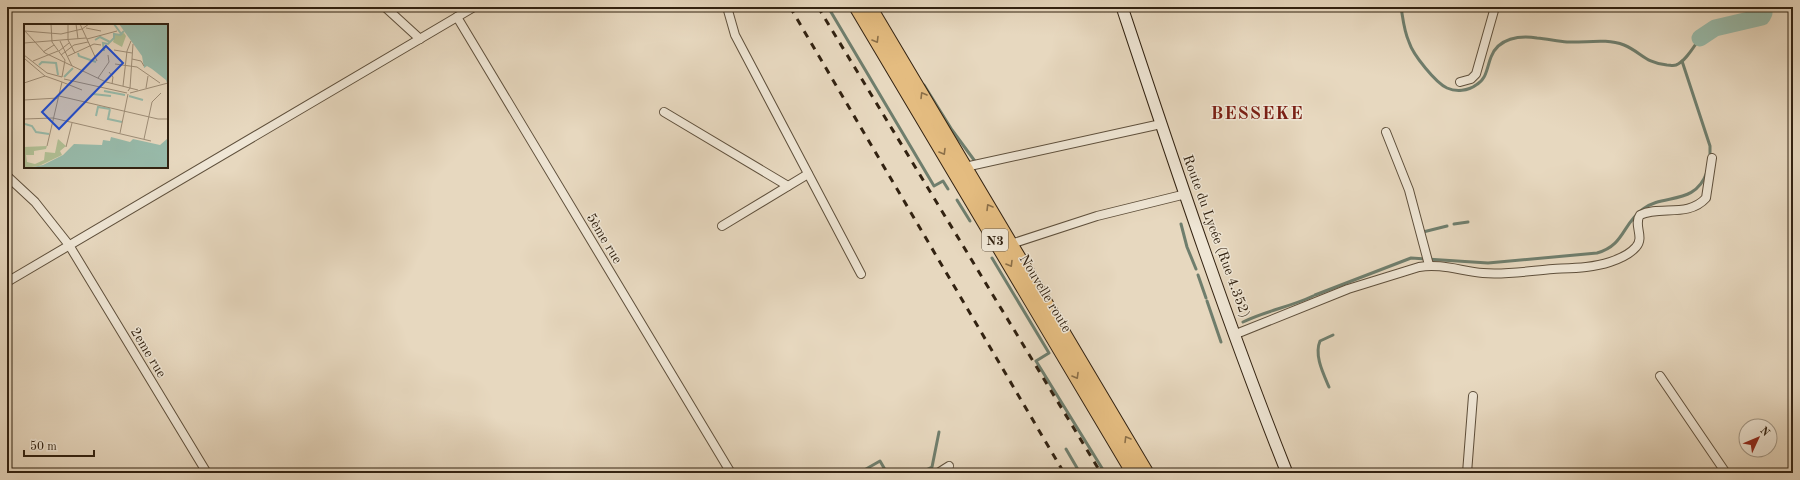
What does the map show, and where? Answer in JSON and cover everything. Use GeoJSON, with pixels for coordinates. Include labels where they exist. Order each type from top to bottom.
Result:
{"type":"FeatureCollection","features":[{"type":"Feature","properties":{"kind":"highway","name":"Nouvelle route"},"geometry":{"type":"LineString","coordinates":[[856,7],[1147,473]]}},
{"type":"Feature","properties":{"kind":"highway","name":"Nouvelle route"},"geometry":{"type":"LineString","coordinates":[[870,7],[1011,244],[1026,281],[1133,473]]}},
{"type":"Feature","properties":{"kind":"main road","name":"Route du Lycée (Rue 4.352)"},"geometry":{"type":"LineString","coordinates":[[1122,7],[1161,124],[1262,410],[1287,473]]}},
{"type":"Feature","properties":{"kind":"street"},"geometry":{"type":"LineString","coordinates":[[386,7],[420,39]]}},
{"type":"Feature","properties":{"kind":"street"},"geometry":{"type":"LineString","coordinates":[[7,282],[474,7]]}},
{"type":"Feature","properties":{"kind":"street"},"geometry":{"type":"LineString","coordinates":[[727,7],[735,34],[861,274]]}},
{"type":"Feature","properties":{"kind":"street"},"geometry":{"type":"LineString","coordinates":[[1460,82],[1471,79],[1476,74],[1495,7]]}},
{"type":"Feature","properties":{"kind":"street","name":"5ème rue"},"geometry":{"type":"LineString","coordinates":[[457,17],[731,473]]}},
{"type":"Feature","properties":{"kind":"street"},"geometry":{"type":"LineString","coordinates":[[664,112],[788,186]]}},
{"type":"Feature","properties":{"kind":"street"},"geometry":{"type":"LineString","coordinates":[[965,167],[1161,124]]}},
{"type":"Feature","properties":{"kind":"street"},"geometry":{"type":"LineString","coordinates":[[1386,132],[1409,190],[1429,266]]}},
{"type":"Feature","properties":{"kind":"street"},"geometry":{"type":"LineString","coordinates":[[1236,334],[1348,289],[1386,276],[1429,266],[1495,273],[1586,266],[1611,262],[1623,256],[1639,244],[1640,240],[1637,221],[1640,215],[1696,207],[1706,198],[1712,158]]}},
{"type":"Feature","properties":{"kind":"street"},"geometry":{"type":"LineString","coordinates":[[722,226],[808,174]]}},
{"type":"Feature","properties":{"kind":"street","name":"2eme rue"},"geometry":{"type":"LineString","coordinates":[[7,176],[35,202],[69,245],[207,473]]}},
{"type":"Feature","properties":{"kind":"street"},"geometry":{"type":"LineString","coordinates":[[1011,244],[1097,216],[1186,194]]}},
{"type":"Feature","properties":{"kind":"street"},"geometry":{"type":"LineString","coordinates":[[1660,376],[1726,473]]}},
{"type":"Feature","properties":{"kind":"street"},"geometry":{"type":"LineString","coordinates":[[1467,473],[1473,396]]}},
{"type":"Feature","properties":{"kind":"street"},"geometry":{"type":"LineString","coordinates":[[938,473],[949,466]]}},
{"type":"Feature","properties":{"kind":"waterway"},"geometry":{"type":"LineString","coordinates":[[828,7],[934,186],[943,181],[948,189]]}},
{"type":"Feature","properties":{"kind":"waterway"},"geometry":{"type":"LineString","coordinates":[[1401,7],[1406,34],[1411,48],[1425,68],[1437,81],[1447,88],[1454,90],[1469,89],[1480,82],[1485,76],[1494,51],[1510,39],[1530,37],[1567,42],[1603,41],[1617,43],[1630,48],[1653,62],[1676,65],[1690,53],[1700,38]]}},
{"type":"Feature","properties":{"kind":"waterway"},"geometry":{"type":"LineString","coordinates":[[1700,38],[1715,28],[1762,17],[1764,13],[1763,7]]}},
{"type":"Feature","properties":{"kind":"waterway"},"geometry":{"type":"LineString","coordinates":[[1682,61],[1710,146],[1710,157]]}},
{"type":"Feature","properties":{"kind":"waterway"},"geometry":{"type":"LineString","coordinates":[[924,85],[952,130],[977,164]]}},
{"type":"Feature","properties":{"kind":"waterway"},"geometry":{"type":"LineString","coordinates":[[1315,295],[1411,258],[1488,263],[1597,253],[1613,245],[1631,221],[1643,209],[1651,204],[1678,197],[1695,190],[1702,183],[1707,172]]}},
{"type":"Feature","properties":{"kind":"waterway"},"geometry":{"type":"LineString","coordinates":[[957,200],[970,221]]}},
{"type":"Feature","properties":{"kind":"waterway"},"geometry":{"type":"LineString","coordinates":[[1454,224],[1468,222]]}},
{"type":"Feature","properties":{"kind":"waterway"},"geometry":{"type":"LineString","coordinates":[[1181,224],[1187,247],[1196,269]]}},
{"type":"Feature","properties":{"kind":"waterway"},"geometry":{"type":"LineString","coordinates":[[1423,232],[1447,226]]}},
{"type":"Feature","properties":{"kind":"waterway"},"geometry":{"type":"LineString","coordinates":[[992,258],[1049,353],[1036,361],[1105,473]]}},
{"type":"Feature","properties":{"kind":"waterway"},"geometry":{"type":"LineString","coordinates":[[1198,275],[1206,298]]}},
{"type":"Feature","properties":{"kind":"waterway"},"geometry":{"type":"LineString","coordinates":[[1243,322],[1313,296]]}},
{"type":"Feature","properties":{"kind":"waterway"},"geometry":{"type":"LineString","coordinates":[[1207,301],[1221,342]]}},
{"type":"Feature","properties":{"kind":"waterway"},"geometry":{"type":"LineString","coordinates":[[1329,387],[1320,364],[1318,346],[1320,341],[1333,335]]}},
{"type":"Feature","properties":{"kind":"waterway"},"geometry":{"type":"LineString","coordinates":[[928,472],[926,470],[932,467],[939,432]]}},
{"type":"Feature","properties":{"kind":"waterway"},"geometry":{"type":"LineString","coordinates":[[1066,449],[1080,473]]}},
{"type":"Feature","properties":{"kind":"waterway"},"geometry":{"type":"LineString","coordinates":[[859,473],[880,461],[887,473]]}},
{"type":"Feature","properties":{"kind":"railway"},"geometry":{"type":"LineString","coordinates":[[790,7],[1064,473]]}},
{"type":"Feature","properties":{"kind":"railway"},"geometry":{"type":"LineString","coordinates":[[818,7],[1101,473]]}},
{"type":"Feature","properties":{"kind":"district","name":"BESSEKE"},"geometry":{"type":"Point","coordinates":[1257,113]}}]}
